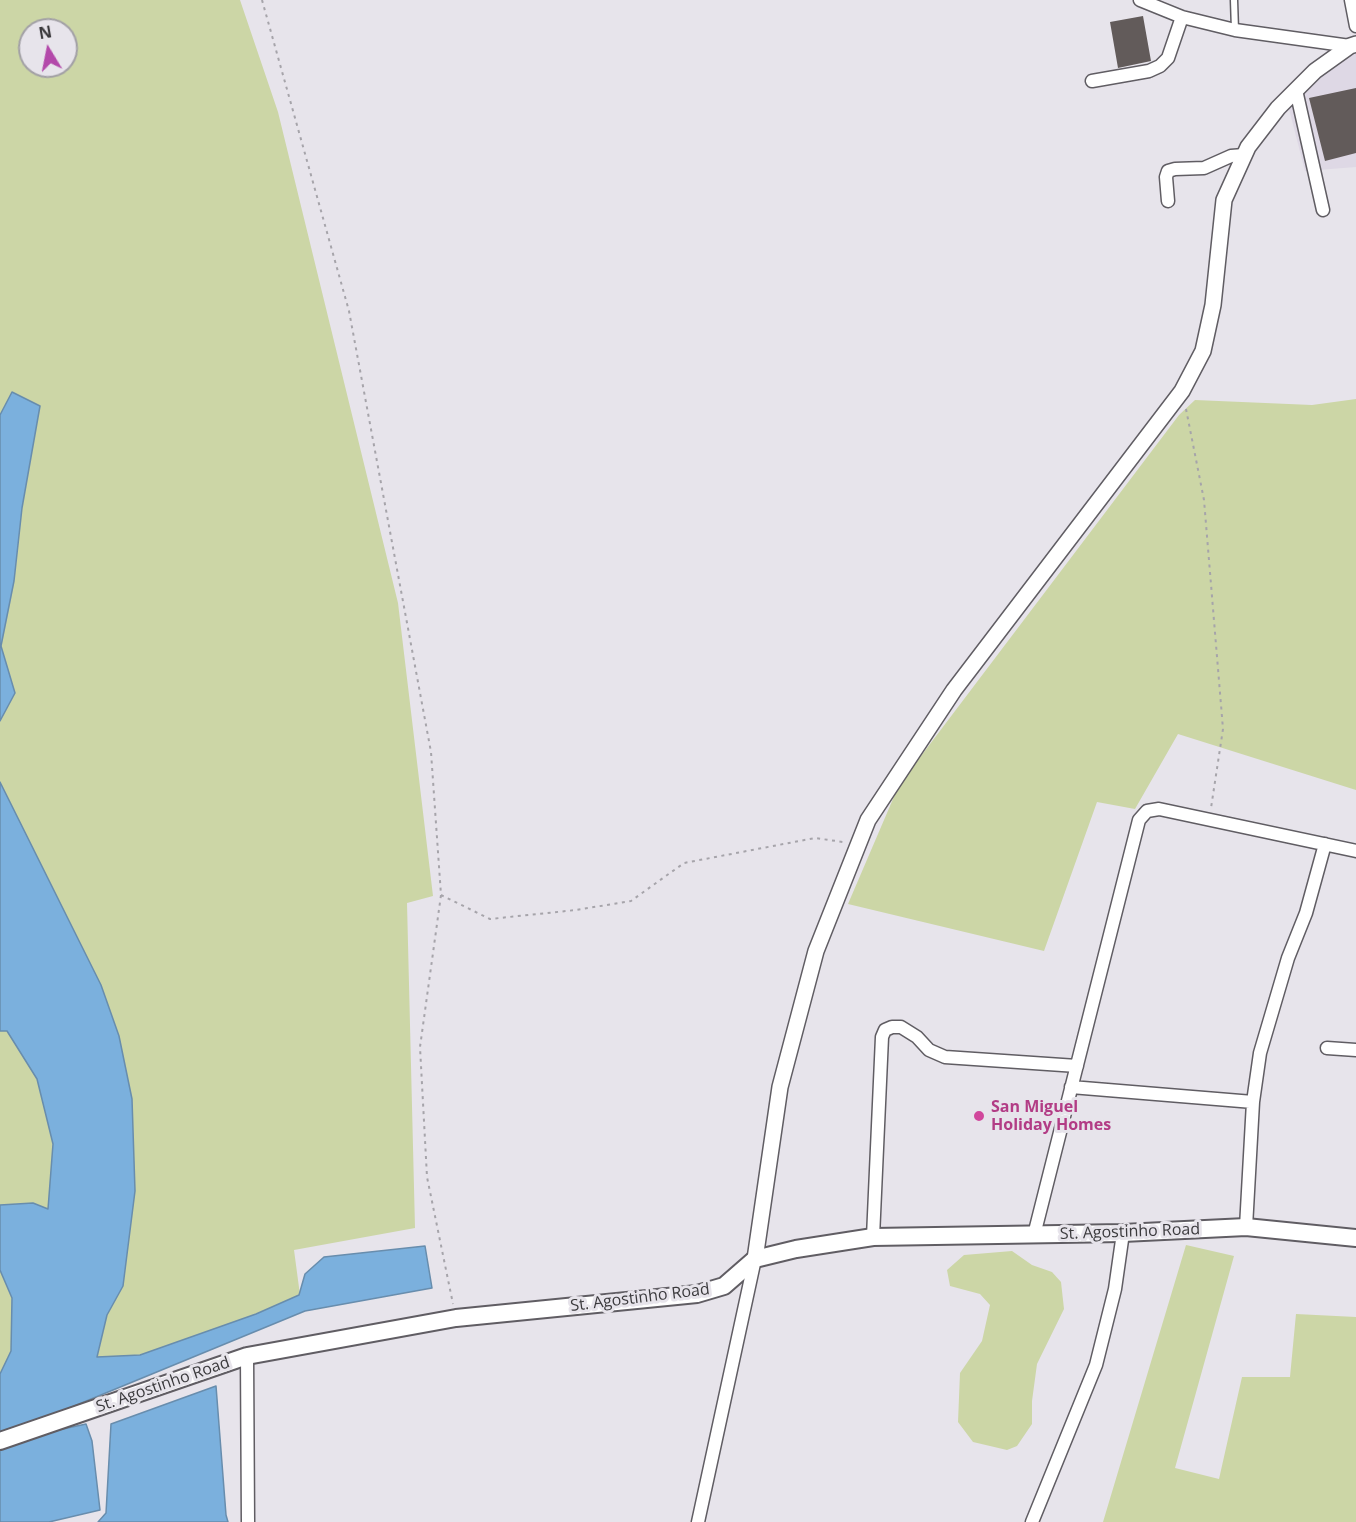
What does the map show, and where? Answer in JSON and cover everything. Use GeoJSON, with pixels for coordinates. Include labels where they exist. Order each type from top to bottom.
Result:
{"type":"FeatureCollection","features":[{"type":"Feature","properties":{"kind":"main road","name":"St. Agostinho Road"},"geometry":{"type":"LineString","coordinates":[[5,1439],[247,1356],[456,1318],[697,1294],[724,1286],[755,1259],[796,1249],[873,1237],[1123,1233],[1246,1227],[1356,1238]]}},
{"type":"Feature","properties":{"kind":"street"},"geometry":{"type":"LineString","coordinates":[[1140,0],[1182,17],[1235,30],[1353,45]]}},
{"type":"Feature","properties":{"kind":"street"},"geometry":{"type":"LineString","coordinates":[[1351,0],[1356,26]]}},
{"type":"Feature","properties":{"kind":"street"},"geometry":{"type":"LineString","coordinates":[[1092,81],[1149,71],[1160,66],[1168,58],[1182,17]]}},
{"type":"Feature","properties":{"kind":"street"},"geometry":{"type":"LineString","coordinates":[[698,1522],[755,1259],[780,1087],[816,951],[868,820],[954,690],[1182,391],[1203,351],[1213,305],[1224,200],[1244,155],[1278,108],[1315,71],[1353,45]]}},
{"type":"Feature","properties":{"kind":"street"},"geometry":{"type":"LineString","coordinates":[[1296,90],[1323,210]]}},
{"type":"Feature","properties":{"kind":"street"},"geometry":{"type":"LineString","coordinates":[[1168,201],[1166,177],[1168,171],[1175,168],[1204,168],[1231,156],[1244,155]]}},
{"type":"Feature","properties":{"kind":"street"},"geometry":{"type":"LineString","coordinates":[[1034,1235],[1139,820],[1147,811],[1159,809],[1356,850]]}},
{"type":"Feature","properties":{"kind":"street"},"geometry":{"type":"LineString","coordinates":[[1246,1227],[1254,1102],[1260,1053],[1288,958],[1306,913],[1325,844]]}},
{"type":"Feature","properties":{"kind":"street"},"geometry":{"type":"LineString","coordinates":[[873,1237],[882,1037],[885,1030],[901,1027],[917,1037],[930,1050],[945,1057],[1077,1066]]}},
{"type":"Feature","properties":{"kind":"street"},"geometry":{"type":"LineString","coordinates":[[1327,1048],[1356,1050]]}},
{"type":"Feature","properties":{"kind":"street"},"geometry":{"type":"LineString","coordinates":[[1071,1087],[1254,1102]]}},
{"type":"Feature","properties":{"kind":"street"},"geometry":{"type":"LineString","coordinates":[[1032,1522],[1096,1365],[1115,1289],[1123,1233]]}},
{"type":"Feature","properties":{"kind":"street"},"geometry":{"type":"LineString","coordinates":[[247,1356],[248,1522]]}},
{"type":"Feature","properties":{"kind":"lane"},"geometry":{"type":"LineString","coordinates":[[1234,0],[1235,30]]}},
{"type":"Feature","properties":{"kind":"path"},"geometry":{"type":"LineString","coordinates":[[262,0],[349,311],[431,752],[441,895],[420,1047],[427,1177],[456,1318]]}},
{"type":"Feature","properties":{"kind":"path"},"geometry":{"type":"LineString","coordinates":[[1182,391],[1204,500],[1223,729],[1209,820]]}},
{"type":"Feature","properties":{"kind":"path"},"geometry":{"type":"LineString","coordinates":[[441,895],[490,919],[576,910],[631,901],[684,863],[815,838],[858,845]]}},
{"type":"Feature","properties":{"kind":"shaded area"},"geometry":{"type":"Polygon","coordinates":[[[1356,52],[1356,167],[1305,171],[1289,109],[1339,57],[1356,52]]]}},
{"type":"Feature","properties":{"kind":"green space"},"geometry":{"type":"Polygon","coordinates":[[[0,0],[240,0],[278,112],[398,603],[433,896],[407,903],[415,1228],[294,1250],[300,1295],[256,1314],[140,1355],[97,1358],[107,1315],[123,1286],[119,1036],[101,985],[0,782],[0,721],[15,693],[1,646],[14,581],[22,508],[40,406],[12,392],[0,415],[0,0]]]}},
{"type":"Feature","properties":{"kind":"green space"},"geometry":{"type":"Polygon","coordinates":[[[1356,399],[1356,790],[1178,734],[1135,809],[1097,802],[1044,951],[848,904],[899,785],[1179,415],[1195,400],[1312,405],[1356,399]]]}},
{"type":"Feature","properties":{"kind":"green space"},"geometry":{"type":"Polygon","coordinates":[[[0,1031],[7,1031],[37,1079],[53,1144],[48,1210],[33,1203],[0,1205],[0,1031]]]}},
{"type":"Feature","properties":{"kind":"green space"},"geometry":{"type":"Polygon","coordinates":[[[1186,1245],[1234,1256],[1175,1468],[1219,1479],[1242,1377],[1290,1377],[1296,1314],[1356,1317],[1356,1522],[1103,1522],[1186,1245]]]}},
{"type":"Feature","properties":{"kind":"green space"},"geometry":{"type":"Polygon","coordinates":[[[1012,1251],[1032,1265],[1052,1272],[1061,1282],[1064,1309],[1037,1364],[1032,1401],[1032,1424],[1017,1446],[1007,1450],[973,1442],[958,1422],[960,1373],[982,1341],[990,1305],[980,1294],[950,1286],[947,1270],[964,1255],[1012,1251]]]}},
{"type":"Feature","properties":{"kind":"green space"},"geometry":{"type":"Polygon","coordinates":[[[0,1270],[12,1298],[11,1351],[0,1374],[0,1270]]]}},
{"type":"Feature","properties":{"kind":"water"},"geometry":{"type":"Polygon","coordinates":[[[12,392],[40,406],[22,508],[14,581],[1,646],[15,693],[0,721],[0,415],[12,392]]]}},
{"type":"Feature","properties":{"kind":"water"},"geometry":{"type":"Polygon","coordinates":[[[0,782],[101,985],[119,1036],[132,1099],[135,1191],[123,1286],[107,1315],[97,1357],[140,1355],[256,1314],[299,1295],[305,1274],[324,1257],[425,1246],[432,1288],[305,1311],[45,1418],[49,1432],[86,1424],[92,1441],[100,1510],[49,1522],[0,1522],[0,1374],[11,1351],[12,1298],[0,1270],[0,1205],[33,1203],[48,1209],[53,1144],[37,1079],[7,1031],[0,1031],[0,782]]]}},
{"type":"Feature","properties":{"kind":"water"},"geometry":{"type":"Polygon","coordinates":[[[216,1386],[228,1522],[98,1522],[106,1513],[111,1424],[216,1386]]]}},
{"type":"Feature","properties":{"kind":"building"},"geometry":{"type":"Polygon","coordinates":[[[1143,16],[1151,61],[1118,68],[1110,22],[1143,16]]]}},
{"type":"Feature","properties":{"kind":"building"},"geometry":{"type":"Polygon","coordinates":[[[1356,88],[1356,153],[1325,161],[1309,98],[1356,88]]]}},
{"type":"Feature","properties":{"kind":"place","name":"San Miguel Holiday Homes"},"geometry":{"type":"Point","coordinates":[979,1116]}}]}
